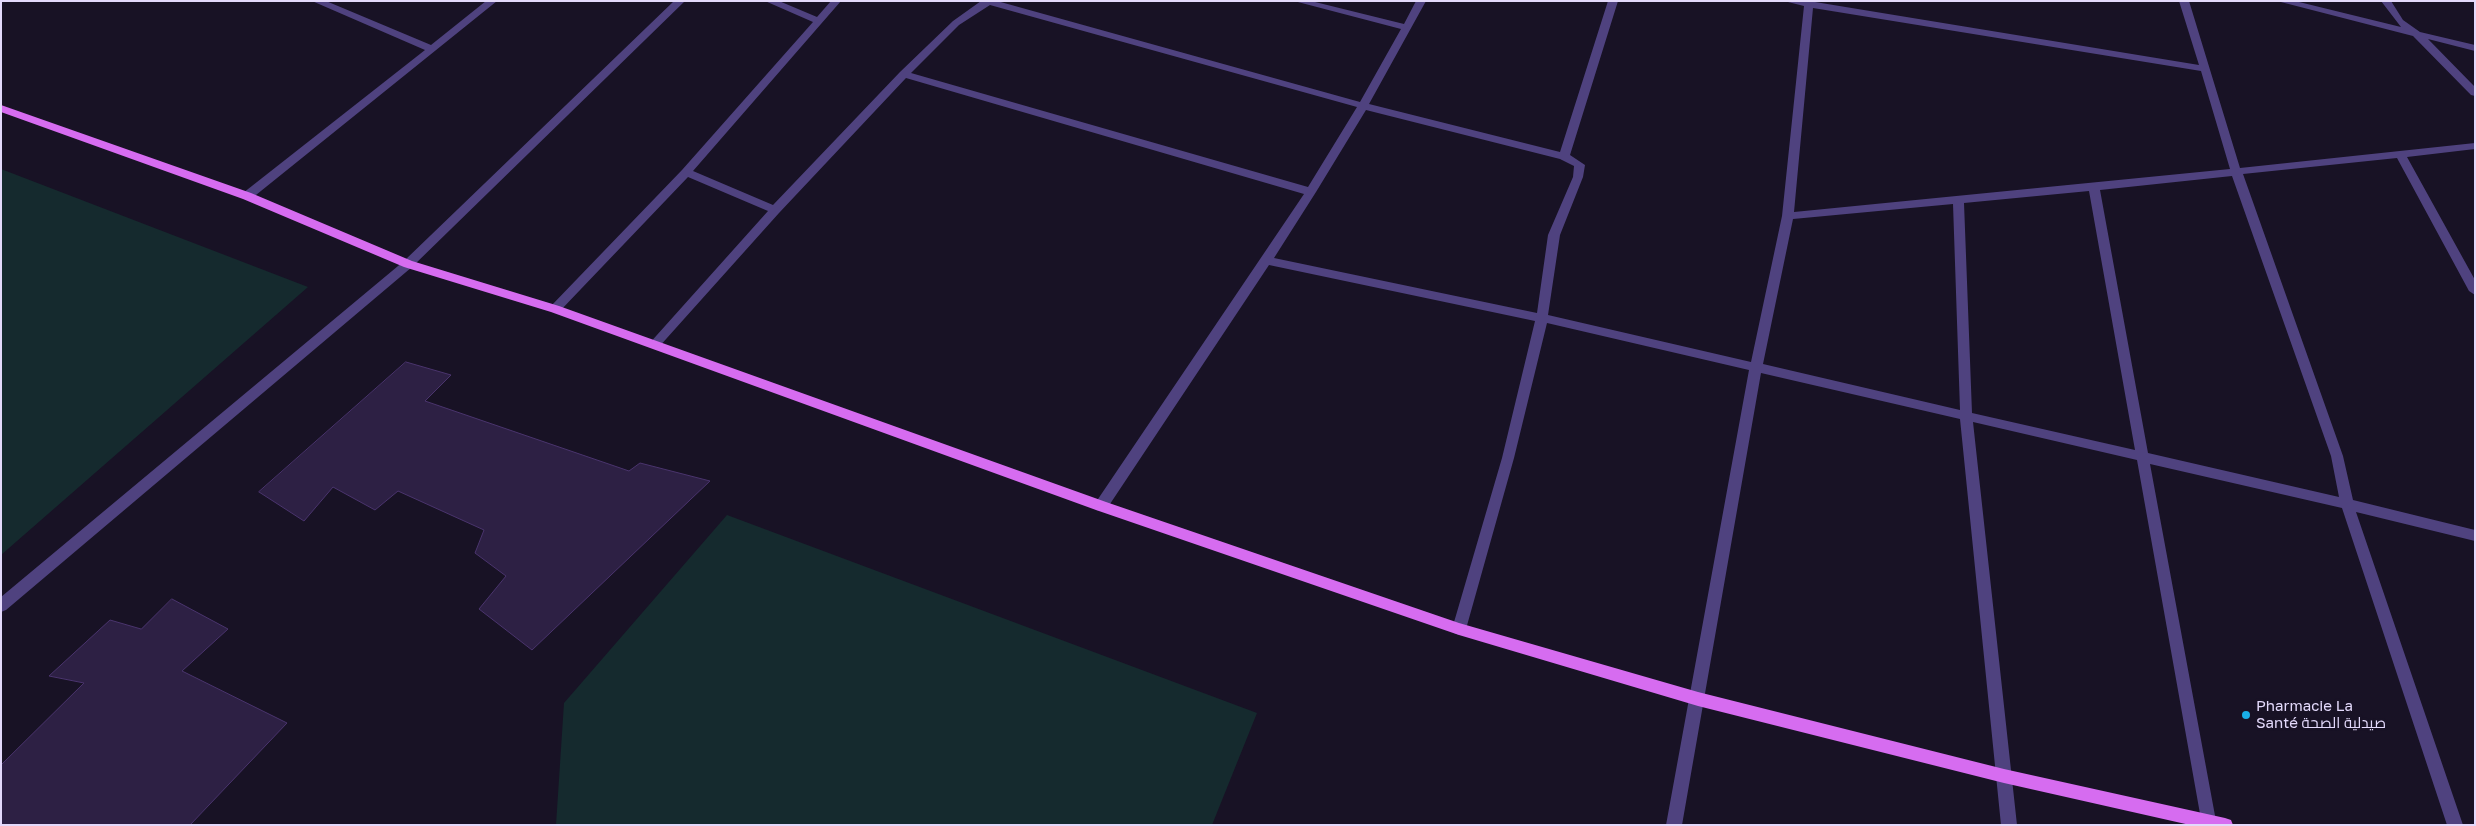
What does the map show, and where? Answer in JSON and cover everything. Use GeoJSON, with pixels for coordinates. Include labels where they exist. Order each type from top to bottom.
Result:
{"type":"FeatureCollection","features":[{"type":"Feature","properties":{"kind":"main road"},"geometry":{"type":"LineString","coordinates":[[1,108],[247,196],[408,264],[555,309],[1101,506],[1460,629],[1698,699],[2004,776],[2225,825]]}},
{"type":"Feature","properties":{"kind":"street"},"geometry":{"type":"LineString","coordinates":[[317,1],[432,49]]}},
{"type":"Feature","properties":{"kind":"street"},"geometry":{"type":"LineString","coordinates":[[247,196],[492,1]]}},
{"type":"Feature","properties":{"kind":"street"},"geometry":{"type":"LineString","coordinates":[[1,606],[408,264],[680,1]]}},
{"type":"Feature","properties":{"kind":"street"},"geometry":{"type":"LineString","coordinates":[[770,1],[817,20]]}},
{"type":"Feature","properties":{"kind":"street"},"geometry":{"type":"LineString","coordinates":[[555,309],[686,172],[817,20],[836,1]]}},
{"type":"Feature","properties":{"kind":"street"},"geometry":{"type":"LineString","coordinates":[[1299,1],[1406,28]]}},
{"type":"Feature","properties":{"kind":"street"},"geometry":{"type":"LineString","coordinates":[[1101,506],[1311,192],[1364,106],[1421,1]]}},
{"type":"Feature","properties":{"kind":"street"},"geometry":{"type":"LineString","coordinates":[[1564,156],[1613,1]]}},
{"type":"Feature","properties":{"kind":"street"},"geometry":{"type":"LineString","coordinates":[[1789,1],[2205,69]]}},
{"type":"Feature","properties":{"kind":"street"},"geometry":{"type":"LineString","coordinates":[[2184,1],[2236,171],[2337,456],[2347,504],[2455,825]]}},
{"type":"Feature","properties":{"kind":"street"},"geometry":{"type":"LineString","coordinates":[[2282,1],[2475,48]]}},
{"type":"Feature","properties":{"kind":"street"},"geometry":{"type":"LineString","coordinates":[[2386,1],[2400,22],[2418,35],[2475,93]]}},
{"type":"Feature","properties":{"kind":"street"},"geometry":{"type":"LineString","coordinates":[[654,345],[775,210],[904,74],[956,23],[989,2],[1364,106],[1564,156],[1576,161],[1580,169],[1554,235],[1542,318],[1508,458],[1460,629]]}},
{"type":"Feature","properties":{"kind":"street"},"geometry":{"type":"LineString","coordinates":[[1674,825],[1756,368],[1788,216],[1809,4]]}},
{"type":"Feature","properties":{"kind":"street"},"geometry":{"type":"LineString","coordinates":[[904,74],[1311,192]]}},
{"type":"Feature","properties":{"kind":"street"},"geometry":{"type":"LineString","coordinates":[[1788,216],[1958,201],[2475,146]]}},
{"type":"Feature","properties":{"kind":"street"},"geometry":{"type":"LineString","coordinates":[[2400,154],[2475,291]]}},
{"type":"Feature","properties":{"kind":"street"},"geometry":{"type":"LineString","coordinates":[[686,172],[775,210]]}},
{"type":"Feature","properties":{"kind":"street"},"geometry":{"type":"LineString","coordinates":[[2094,187],[2208,821]]}},
{"type":"Feature","properties":{"kind":"street"},"geometry":{"type":"LineString","coordinates":[[1958,201],[1966,415],[2009,825]]}},
{"type":"Feature","properties":{"kind":"street"},"geometry":{"type":"LineString","coordinates":[[1266,260],[1542,318],[2347,504],[2475,536]]}},
{"type":"Feature","properties":{"kind":"green space"},"geometry":{"type":"Polygon","coordinates":[[[1,169],[308,287],[1,555],[1,169]]]}},
{"type":"Feature","properties":{"kind":"green space"},"geometry":{"type":"Polygon","coordinates":[[[727,515],[1257,713],[1212,825],[556,825],[564,703],[727,515]]]}},
{"type":"Feature","properties":{"kind":"building"},"geometry":{"type":"Polygon","coordinates":[[[406,362],[451,375],[425,401],[629,471],[640,463],[710,481],[532,650],[479,609],[506,576],[475,553],[484,530],[398,491],[375,510],[333,487],[304,521],[259,492],[406,362]]]}},
{"type":"Feature","properties":{"kind":"building"},"geometry":{"type":"Polygon","coordinates":[[[172,599],[228,629],[182,671],[287,723],[190,825],[1,825],[1,765],[84,683],[49,676],[110,620],[141,629],[172,599]]]}},
{"type":"Feature","properties":{"kind":"place","name":"Pharmacie La Santé صيدلية الصحة"},"geometry":{"type":"Point","coordinates":[2246,715]}}]}
